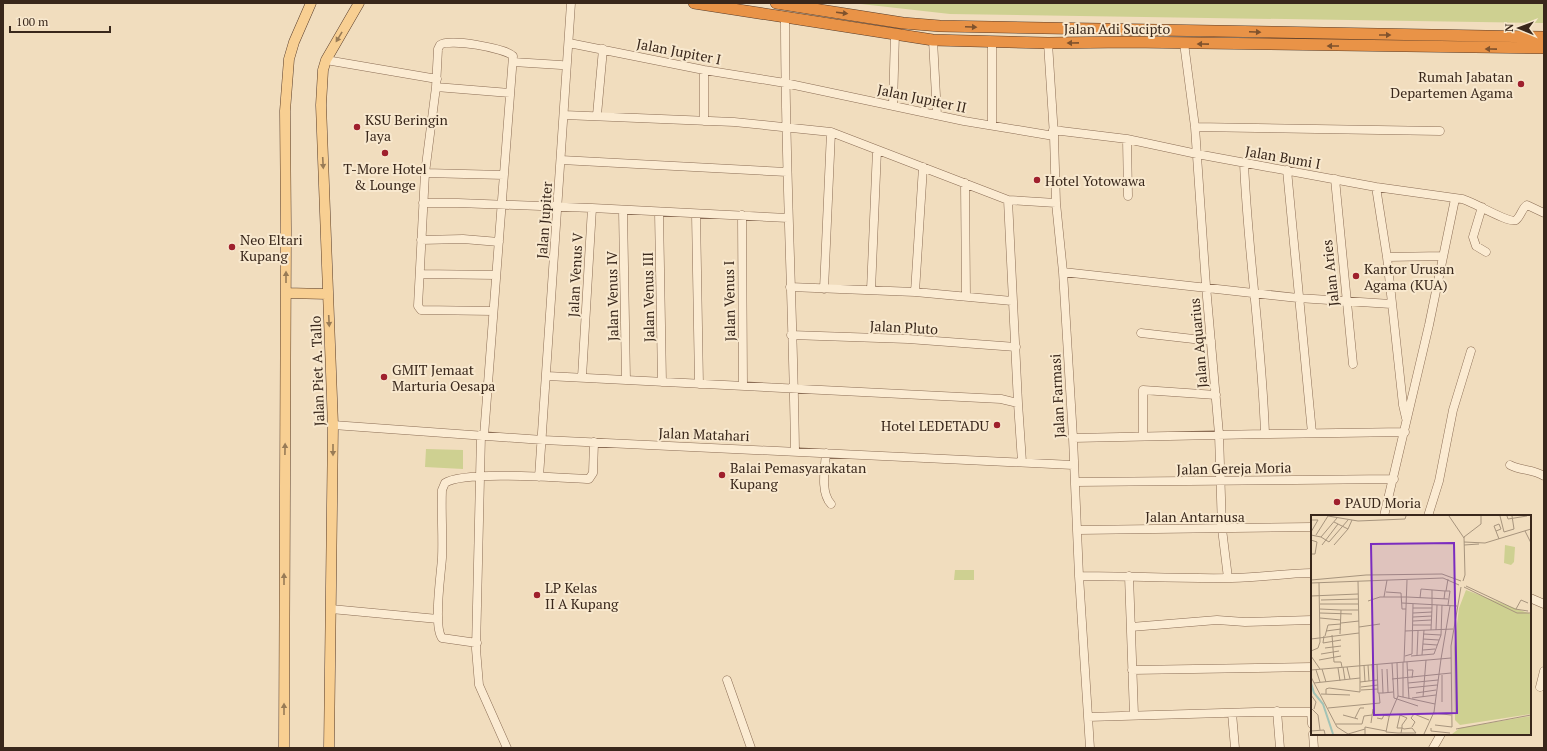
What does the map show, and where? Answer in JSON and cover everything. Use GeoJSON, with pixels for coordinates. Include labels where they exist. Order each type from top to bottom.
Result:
{"type":"FeatureCollection","features":[{"type":"Feature","properties":{"kind":"highway","name":"Jalan Adi Sucipto"},"geometry":{"type":"LineString","coordinates":[[694,3],[933,40],[1048,44],[1184,44],[1544,37]]}},
{"type":"Feature","properties":{"kind":"highway","name":"Jalan Adi Sucipto"},"geometry":{"type":"LineString","coordinates":[[776,3],[903,23],[940,26],[1361,40],[1544,48]]}},
{"type":"Feature","properties":{"kind":"highway"},"geometry":{"type":"LineString","coordinates":[[823,10],[824,23]]}},
{"type":"Feature","properties":{"kind":"main road","name":"Jalan Piet A. Tallo"},"geometry":{"type":"LineString","coordinates":[[284,748],[286,77],[294,42],[311,3]]}},
{"type":"Feature","properties":{"kind":"main road","name":"Jalan Piet A. Tallo"},"geometry":{"type":"LineString","coordinates":[[329,748],[333,425],[320,104],[323,70],[326,60],[359,3]]}},
{"type":"Feature","properties":{"kind":"main road"},"geometry":{"type":"LineString","coordinates":[[286,293],[328,294]]}},
{"type":"Feature","properties":{"kind":"street","name":"Jalan Jupiter"},"geometry":{"type":"LineString","coordinates":[[539,477],[543,440],[571,3]]}},
{"type":"Feature","properties":{"kind":"street"},"geometry":{"type":"LineString","coordinates":[[785,18],[788,218],[795,451]]}},
{"type":"Feature","properties":{"kind":"street"},"geometry":{"type":"LineString","coordinates":[[893,106],[895,33]]}},
{"type":"Feature","properties":{"kind":"street"},"geometry":{"type":"LineString","coordinates":[[933,40],[937,115]]}},
{"type":"Feature","properties":{"kind":"street"},"geometry":{"type":"LineString","coordinates":[[992,41],[992,125]]}},
{"type":"Feature","properties":{"kind":"street"},"geometry":{"type":"LineString","coordinates":[[493,311],[421,310],[418,306],[425,173],[437,83],[438,49],[442,43],[448,42],[507,51],[513,56],[499,242],[479,475],[476,643],[479,685],[507,748]]}},
{"type":"Feature","properties":{"kind":"street","name":"Jalan Jupiter I"},"geometry":{"type":"LineString","coordinates":[[569,43],[704,70],[785,83]]}},
{"type":"Feature","properties":{"kind":"street","name":"Jalan Farmasi"},"geometry":{"type":"LineString","coordinates":[[1048,44],[1054,133],[1056,203],[1063,272],[1073,438],[1079,576],[1090,748]]}},
{"type":"Feature","properties":{"kind":"street","name":"Jalan Aquarius"},"geometry":{"type":"LineString","coordinates":[[1184,44],[1195,127],[1206,286],[1219,434],[1222,529],[1228,578]]}},
{"type":"Feature","properties":{"kind":"street"},"geometry":{"type":"LineString","coordinates":[[597,115],[603,49]]}},
{"type":"Feature","properties":{"kind":"street"},"geometry":{"type":"LineString","coordinates":[[326,60],[437,83],[510,93]]}},
{"type":"Feature","properties":{"kind":"street"},"geometry":{"type":"LineString","coordinates":[[513,62],[561,65]]}},
{"type":"Feature","properties":{"kind":"street"},"geometry":{"type":"LineString","coordinates":[[704,70],[704,121]]}},
{"type":"Feature","properties":{"kind":"street","name":"Jalan Jupiter II"},"geometry":{"type":"LineString","coordinates":[[785,83],[937,115],[992,125],[1054,133]]}},
{"type":"Feature","properties":{"kind":"street"},"geometry":{"type":"LineString","coordinates":[[564,115],[597,115],[786,126],[831,132],[1008,200],[1056,203]]}},
{"type":"Feature","properties":{"kind":"street"},"geometry":{"type":"LineString","coordinates":[[1195,127],[1440,131]]}},
{"type":"Feature","properties":{"kind":"street"},"geometry":{"type":"LineString","coordinates":[[824,289],[831,132]]}},
{"type":"Feature","properties":{"kind":"street","name":"Jalan Bumi I"},"geometry":{"type":"LineString","coordinates":[[1054,133],[1126,139],[1334,180],[1467,200],[1506,219],[1515,220],[1527,205],[1543,213]]}},
{"type":"Feature","properties":{"kind":"street"},"geometry":{"type":"LineString","coordinates":[[1126,139],[1128,196]]}},
{"type":"Feature","properties":{"kind":"street"},"geometry":{"type":"LineString","coordinates":[[871,290],[877,150]]}},
{"type":"Feature","properties":{"kind":"street"},"geometry":{"type":"LineString","coordinates":[[561,160],[787,172]]}},
{"type":"Feature","properties":{"kind":"street"},"geometry":{"type":"LineString","coordinates":[[1244,163],[1246,209],[1255,293],[1265,434]]}},
{"type":"Feature","properties":{"kind":"street"},"geometry":{"type":"LineString","coordinates":[[916,292],[923,168]]}},
{"type":"Feature","properties":{"kind":"street"},"geometry":{"type":"LineString","coordinates":[[1287,170],[1312,433]]}},
{"type":"Feature","properties":{"kind":"street"},"geometry":{"type":"LineString","coordinates":[[425,173],[504,175]]}},
{"type":"Feature","properties":{"kind":"street","name":"Jalan Aries"},"geometry":{"type":"LineString","coordinates":[[1334,180],[1353,364]]}},
{"type":"Feature","properties":{"kind":"street"},"geometry":{"type":"LineString","coordinates":[[965,183],[966,296]]}},
{"type":"Feature","properties":{"kind":"street"},"geometry":{"type":"LineString","coordinates":[[1376,187],[1387,257],[1391,304],[1406,419]]}},
{"type":"Feature","properties":{"kind":"street"},"geometry":{"type":"LineString","coordinates":[[1384,515],[1394,479],[1455,199]]}},
{"type":"Feature","properties":{"kind":"street"},"geometry":{"type":"LineString","coordinates":[[1008,200],[1012,301],[1022,462]]}},
{"type":"Feature","properties":{"kind":"street"},"geometry":{"type":"LineString","coordinates":[[423,203],[592,208],[788,218]]}},
{"type":"Feature","properties":{"kind":"street"},"geometry":{"type":"LineString","coordinates":[[1543,213],[1544,203]]}},
{"type":"Feature","properties":{"kind":"street"},"geometry":{"type":"LineString","coordinates":[[1482,207],[1474,241],[1476,246],[1486,252]]}},
{"type":"Feature","properties":{"kind":"street","name":"Jalan Venus V"},"geometry":{"type":"LineString","coordinates":[[582,377],[592,208]]}},
{"type":"Feature","properties":{"kind":"street","name":"Jalan Venus IV"},"geometry":{"type":"LineString","coordinates":[[623,210],[626,380]]}},
{"type":"Feature","properties":{"kind":"street","name":"Jalan Venus III"},"geometry":{"type":"LineString","coordinates":[[659,212],[662,382]]}},
{"type":"Feature","properties":{"kind":"street"},"geometry":{"type":"LineString","coordinates":[[696,214],[699,384]]}},
{"type":"Feature","properties":{"kind":"street","name":"Jalan Venus I"},"geometry":{"type":"LineString","coordinates":[[742,215],[743,386]]}},
{"type":"Feature","properties":{"kind":"street"},"geometry":{"type":"LineString","coordinates":[[421,240],[463,239],[499,242]]}},
{"type":"Feature","properties":{"kind":"street"},"geometry":{"type":"LineString","coordinates":[[1387,257],[1443,256]]}},
{"type":"Feature","properties":{"kind":"street"},"geometry":{"type":"LineString","coordinates":[[1063,272],[1206,286],[1298,298],[1391,304]]}},
{"type":"Feature","properties":{"kind":"street"},"geometry":{"type":"LineString","coordinates":[[420,274],[496,275]]}},
{"type":"Feature","properties":{"kind":"street"},"geometry":{"type":"LineString","coordinates":[[790,287],[916,292],[1012,301]]}},
{"type":"Feature","properties":{"kind":"street"},"geometry":{"type":"LineString","coordinates":[[1141,334],[1211,341]]}},
{"type":"Feature","properties":{"kind":"street","name":"Jalan Pluto"},"geometry":{"type":"LineString","coordinates":[[791,335],[915,340],[1016,347]]}},
{"type":"Feature","properties":{"kind":"street"},"geometry":{"type":"LineString","coordinates":[[1428,515],[1439,481],[1453,410],[1471,351]]}},
{"type":"Feature","properties":{"kind":"street"},"geometry":{"type":"LineString","coordinates":[[547,376],[794,390],[1001,399],[1018,403]]}},
{"type":"Feature","properties":{"kind":"street"},"geometry":{"type":"LineString","coordinates":[[1143,435],[1143,390],[1216,395]]}},
{"type":"Feature","properties":{"kind":"street","name":"Jalan Matahari"},"geometry":{"type":"LineString","coordinates":[[333,425],[543,440],[1073,465]]}},
{"type":"Feature","properties":{"kind":"street"},"geometry":{"type":"LineString","coordinates":[[1073,438],[1143,435],[1404,432]]}},
{"type":"Feature","properties":{"kind":"street"},"geometry":{"type":"LineString","coordinates":[[476,643],[442,638],[440,635],[438,619],[442,560],[442,490],[448,480],[479,475],[592,478],[594,442]]}},
{"type":"Feature","properties":{"kind":"street"},"geometry":{"type":"LineString","coordinates":[[826,453],[825,487],[826,497],[831,504]]}},
{"type":"Feature","properties":{"kind":"street"},"geometry":{"type":"LineString","coordinates":[[1510,465],[1521,470],[1530,470],[1544,476]]}},
{"type":"Feature","properties":{"kind":"street","name":"Jalan Gereja Moria"},"geometry":{"type":"LineString","coordinates":[[1075,482],[1221,482],[1394,479]]}},
{"type":"Feature","properties":{"kind":"street","name":"Jalan Antarnusa"},"geometry":{"type":"LineString","coordinates":[[1078,530],[1311,528]]}},
{"type":"Feature","properties":{"kind":"street"},"geometry":{"type":"LineString","coordinates":[[1079,576],[1262,578],[1295,573],[1311,573]]}},
{"type":"Feature","properties":{"kind":"street"},"geometry":{"type":"LineString","coordinates":[[1129,576],[1134,715]]}},
{"type":"Feature","properties":{"kind":"street"},"geometry":{"type":"LineString","coordinates":[[1531,598],[1544,604]]}},
{"type":"Feature","properties":{"kind":"street"},"geometry":{"type":"LineString","coordinates":[[331,610],[438,619]]}},
{"type":"Feature","properties":{"kind":"street"},"geometry":{"type":"LineString","coordinates":[[1131,627],[1217,620],[1246,622],[1311,620]]}},
{"type":"Feature","properties":{"kind":"street"},"geometry":{"type":"LineString","coordinates":[[1132,670],[1311,667]]}},
{"type":"Feature","properties":{"kind":"street"},"geometry":{"type":"LineString","coordinates":[[1540,687],[1544,671]]}},
{"type":"Feature","properties":{"kind":"street"},"geometry":{"type":"LineString","coordinates":[[727,680],[751,748]]}},
{"type":"Feature","properties":{"kind":"street"},"geometry":{"type":"LineString","coordinates":[[1088,717],[1277,711],[1311,712]]}},
{"type":"Feature","properties":{"kind":"street"},"geometry":{"type":"LineString","coordinates":[[1277,711],[1280,748]]}},
{"type":"Feature","properties":{"kind":"street"},"geometry":{"type":"LineString","coordinates":[[1232,713],[1235,748]]}},
{"type":"Feature","properties":{"kind":"street"},"geometry":{"type":"LineString","coordinates":[[1313,735],[1314,748]]}},
{"type":"Feature","properties":{"kind":"street"},"geometry":{"type":"LineString","coordinates":[[1433,748],[1440,735]]}},
{"type":"Feature","properties":{"kind":"green space"},"geometry":{"type":"Polygon","coordinates":[[[852,3],[1544,3],[1544,23],[950,14],[852,3]]]}},
{"type":"Feature","properties":{"kind":"green space"},"geometry":{"type":"Polygon","coordinates":[[[426,449],[463,450],[463,469],[425,467],[426,449]]]}},
{"type":"Feature","properties":{"kind":"green space"},"geometry":{"type":"Polygon","coordinates":[[[955,570],[974,570],[974,580],[954,580],[955,570]]]}},
{"type":"Feature","properties":{"kind":"place","name":"Rumah Jabatan Departemen Agama"},"geometry":{"type":"Point","coordinates":[1521,84]}},
{"type":"Feature","properties":{"kind":"place","name":"KSU Beringin Jaya"},"geometry":{"type":"Point","coordinates":[357,127]}},
{"type":"Feature","properties":{"kind":"place","name":"T-More Hotel & Lounge"},"geometry":{"type":"Point","coordinates":[385,153]}},
{"type":"Feature","properties":{"kind":"place","name":"Hotel Yotowawa"},"geometry":{"type":"Point","coordinates":[1037,180]}},
{"type":"Feature","properties":{"kind":"place","name":"Neo Eltari Kupang"},"geometry":{"type":"Point","coordinates":[232,247]}},
{"type":"Feature","properties":{"kind":"place","name":"Kantor Urusan Agama (KUA)"},"geometry":{"type":"Point","coordinates":[1356,276]}},
{"type":"Feature","properties":{"kind":"place","name":"GMIT Jemaat Marturia Oesapa"},"geometry":{"type":"Point","coordinates":[384,377]}},
{"type":"Feature","properties":{"kind":"place","name":"Hotel LEDETADU"},"geometry":{"type":"Point","coordinates":[997,425]}},
{"type":"Feature","properties":{"kind":"place","name":"Balai Pemasyarakatan Kupang"},"geometry":{"type":"Point","coordinates":[722,475]}},
{"type":"Feature","properties":{"kind":"place","name":"PAUD Moria"},"geometry":{"type":"Point","coordinates":[1337,502]}},
{"type":"Feature","properties":{"kind":"place","name":"LP Kelas II A Kupang"},"geometry":{"type":"Point","coordinates":[537,595]}}]}
